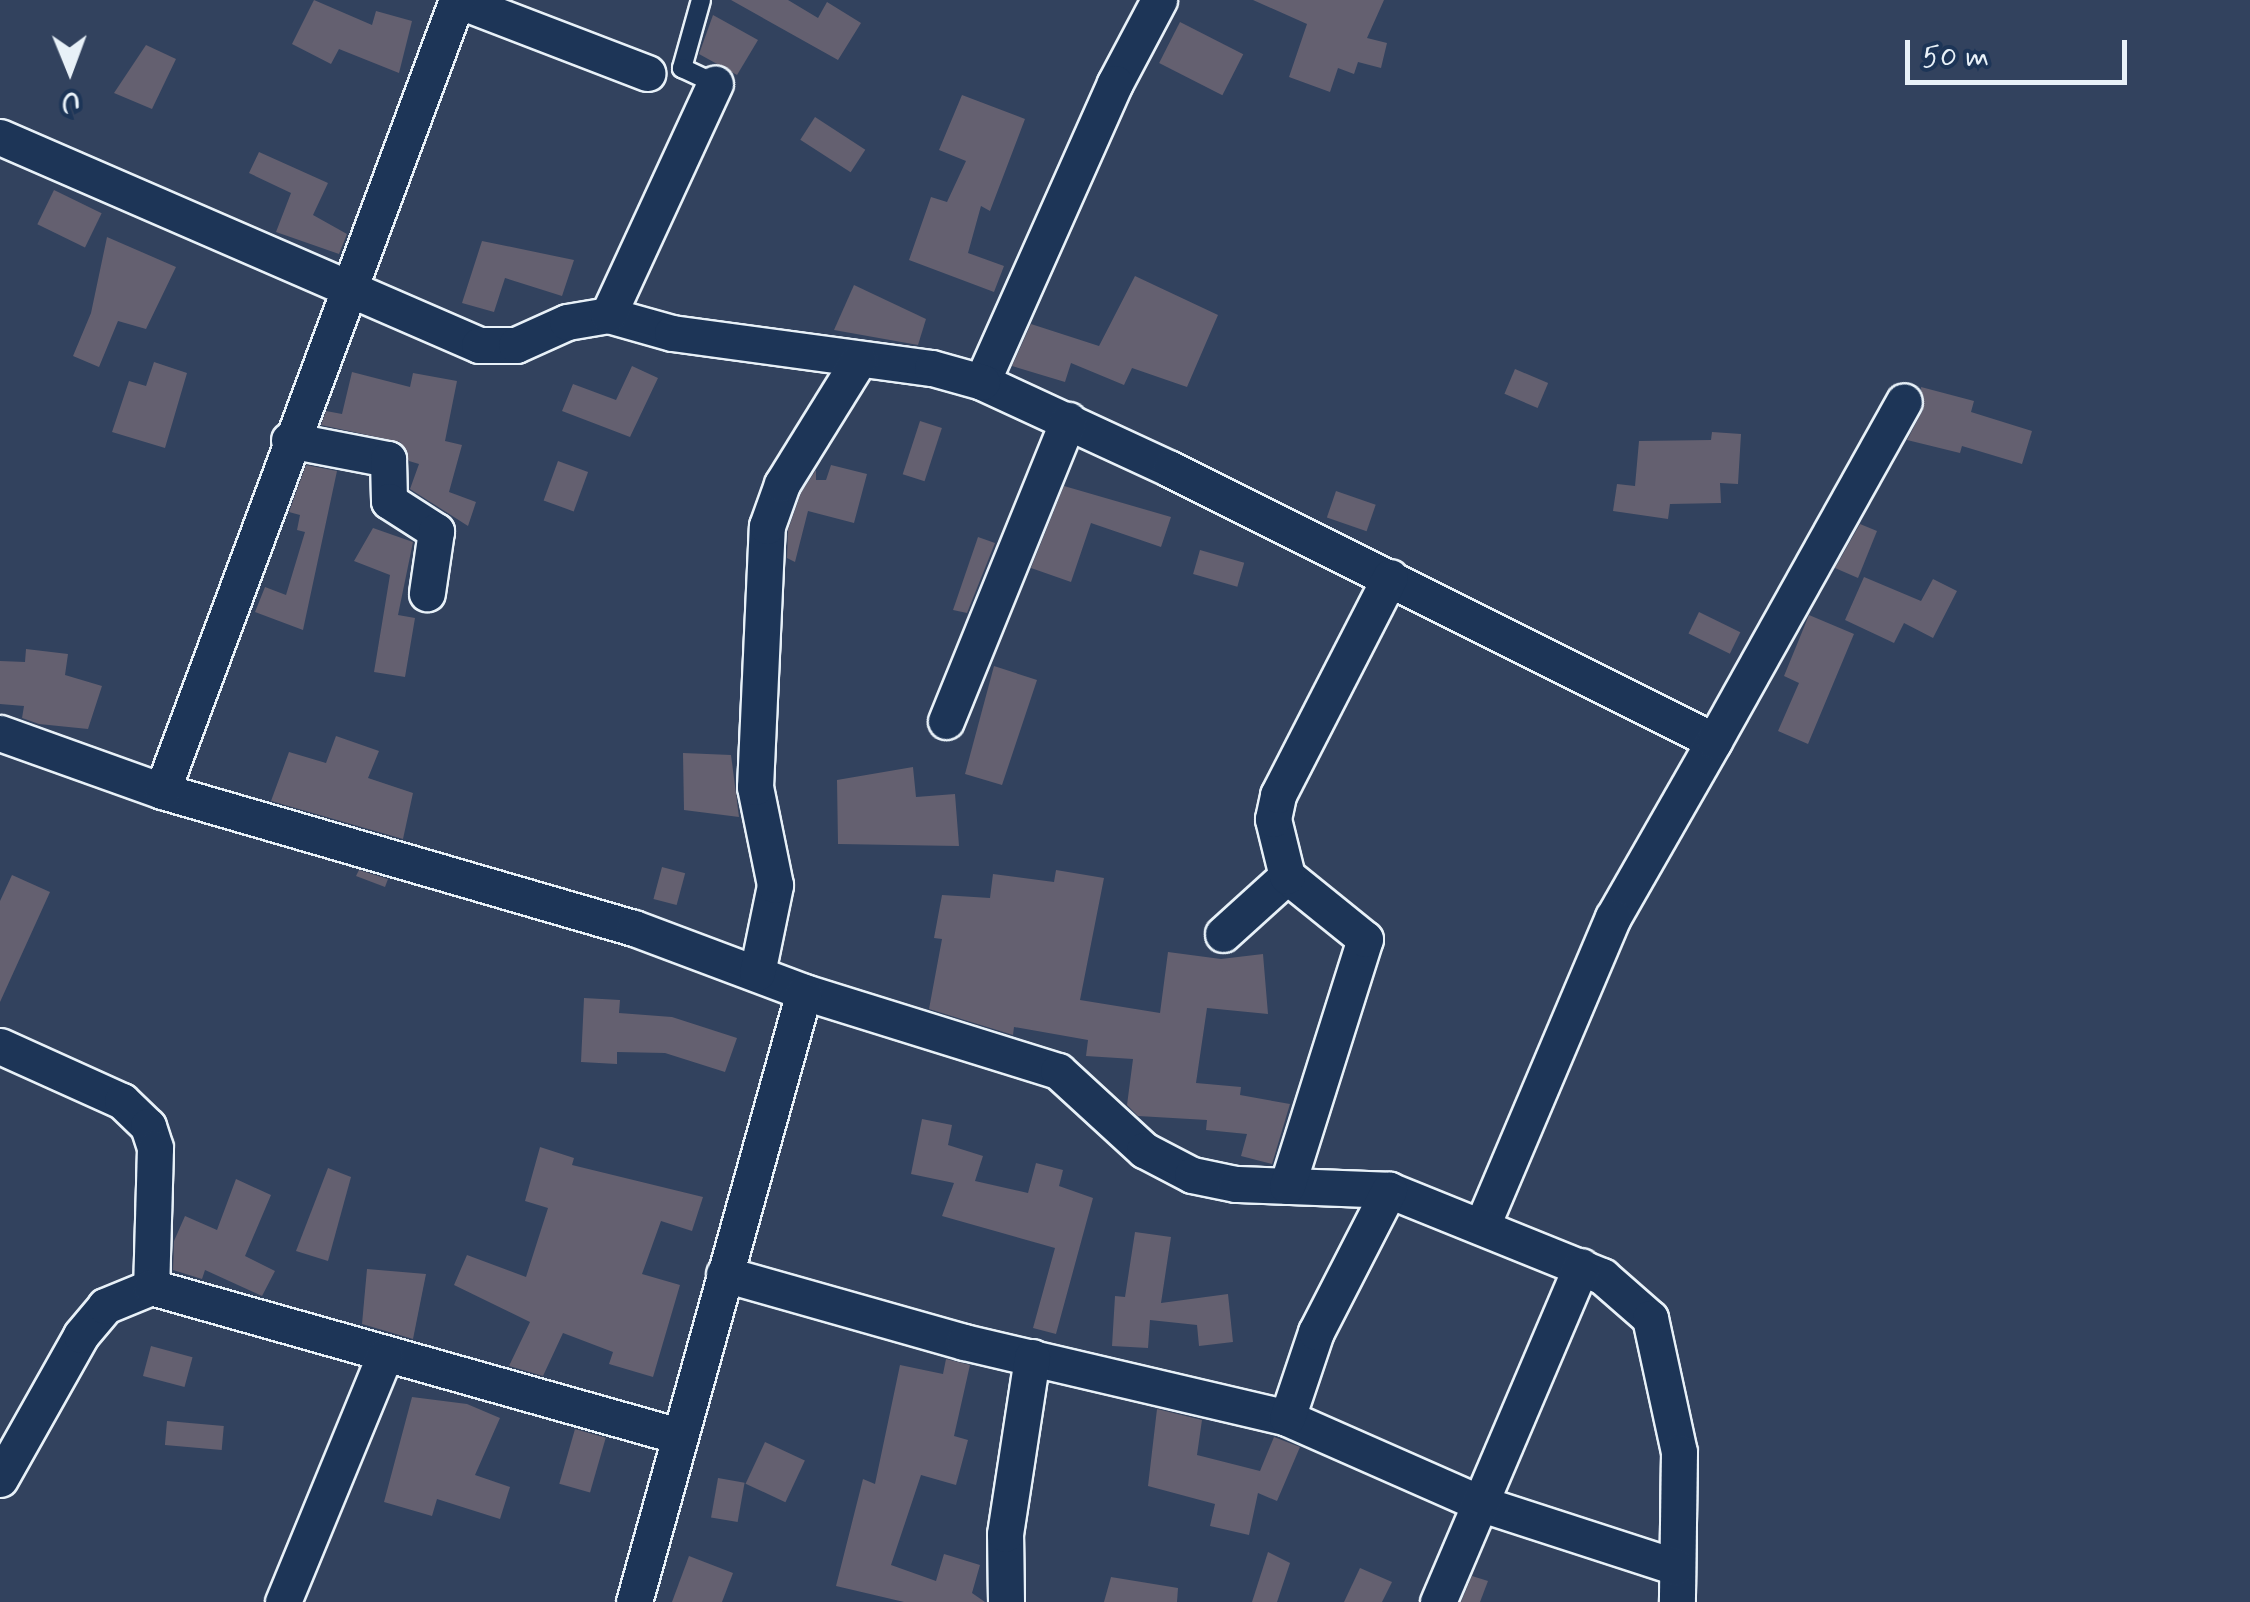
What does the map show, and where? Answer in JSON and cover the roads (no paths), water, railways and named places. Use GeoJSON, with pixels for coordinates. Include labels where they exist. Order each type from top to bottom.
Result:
{"type":"FeatureCollection","features":[{"type":"Feature","properties":{"kind":"street"},"geometry":{"type":"LineString","coordinates":[[162,790],[344,288],[457,0],[647,72]]}},
{"type":"Feature","properties":{"kind":"street"},"geometry":{"type":"LineString","coordinates":[[982,382],[1158,0]]}},
{"type":"Feature","properties":{"kind":"street"},"geometry":{"type":"LineString","coordinates":[[608,315],[721,85]]}},
{"type":"Feature","properties":{"kind":"street"},"geometry":{"type":"LineString","coordinates":[[0,137],[344,288],[496,348],[608,315],[672,333],[982,382],[1390,577],[1714,741]]}},
{"type":"Feature","properties":{"kind":"street"},"geometry":{"type":"LineString","coordinates":[[757,973],[775,885],[755,786],[766,526],[782,484],[859,360]]}},
{"type":"Feature","properties":{"kind":"street"},"geometry":{"type":"LineString","coordinates":[[1483,1223],[1613,916],[1904,402]]}},
{"type":"Feature","properties":{"kind":"street"},"geometry":{"type":"LineString","coordinates":[[946,722],[1068,420]]}},
{"type":"Feature","properties":{"kind":"street"},"geometry":{"type":"LineString","coordinates":[[289,440],[388,459],[389,501],[436,531],[426,593]]}},
{"type":"Feature","properties":{"kind":"street"},"geometry":{"type":"LineString","coordinates":[[1288,1186],[1379,946],[1288,876],[1274,844],[1278,794],[1390,577]]}},
{"type":"Feature","properties":{"kind":"street"},"geometry":{"type":"LineString","coordinates":[[0,732],[162,790],[634,928],[804,992],[1058,1071],[1167,1166],[1236,1184],[1389,1190],[1483,1223],[1581,1266],[1626,1293],[1650,1318],[1679,1452],[1677,1585],[1286,1418],[1032,1357],[724,1274]]}},
{"type":"Feature","properties":{"kind":"street"},"geometry":{"type":"LineString","coordinates":[[1224,934],[1288,876]]}},
{"type":"Feature","properties":{"kind":"street"},"geometry":{"type":"LineString","coordinates":[[639,1600],[679,1436],[804,992]]}},
{"type":"Feature","properties":{"kind":"street"},"geometry":{"type":"LineString","coordinates":[[0,1046],[122,1101],[148,1126],[156,1170],[151,1286]]}},
{"type":"Feature","properties":{"kind":"street"},"geometry":{"type":"LineString","coordinates":[[1286,1418],[1316,1332],[1389,1190]]}},
{"type":"Feature","properties":{"kind":"street"},"geometry":{"type":"LineString","coordinates":[[1438,1602],[1581,1266]]}},
{"type":"Feature","properties":{"kind":"street"},"geometry":{"type":"LineString","coordinates":[[0,1479],[81,1335],[105,1306],[151,1286],[679,1436]]}},
{"type":"Feature","properties":{"kind":"street"},"geometry":{"type":"LineString","coordinates":[[283,1602],[385,1354]]}},
{"type":"Feature","properties":{"kind":"street"},"geometry":{"type":"LineString","coordinates":[[1006,1602],[1005,1534],[1032,1357]]}},
{"type":"Feature","properties":{"kind":"lane"},"geometry":{"type":"LineString","coordinates":[[700,0],[682,68],[721,85]]}}]}
